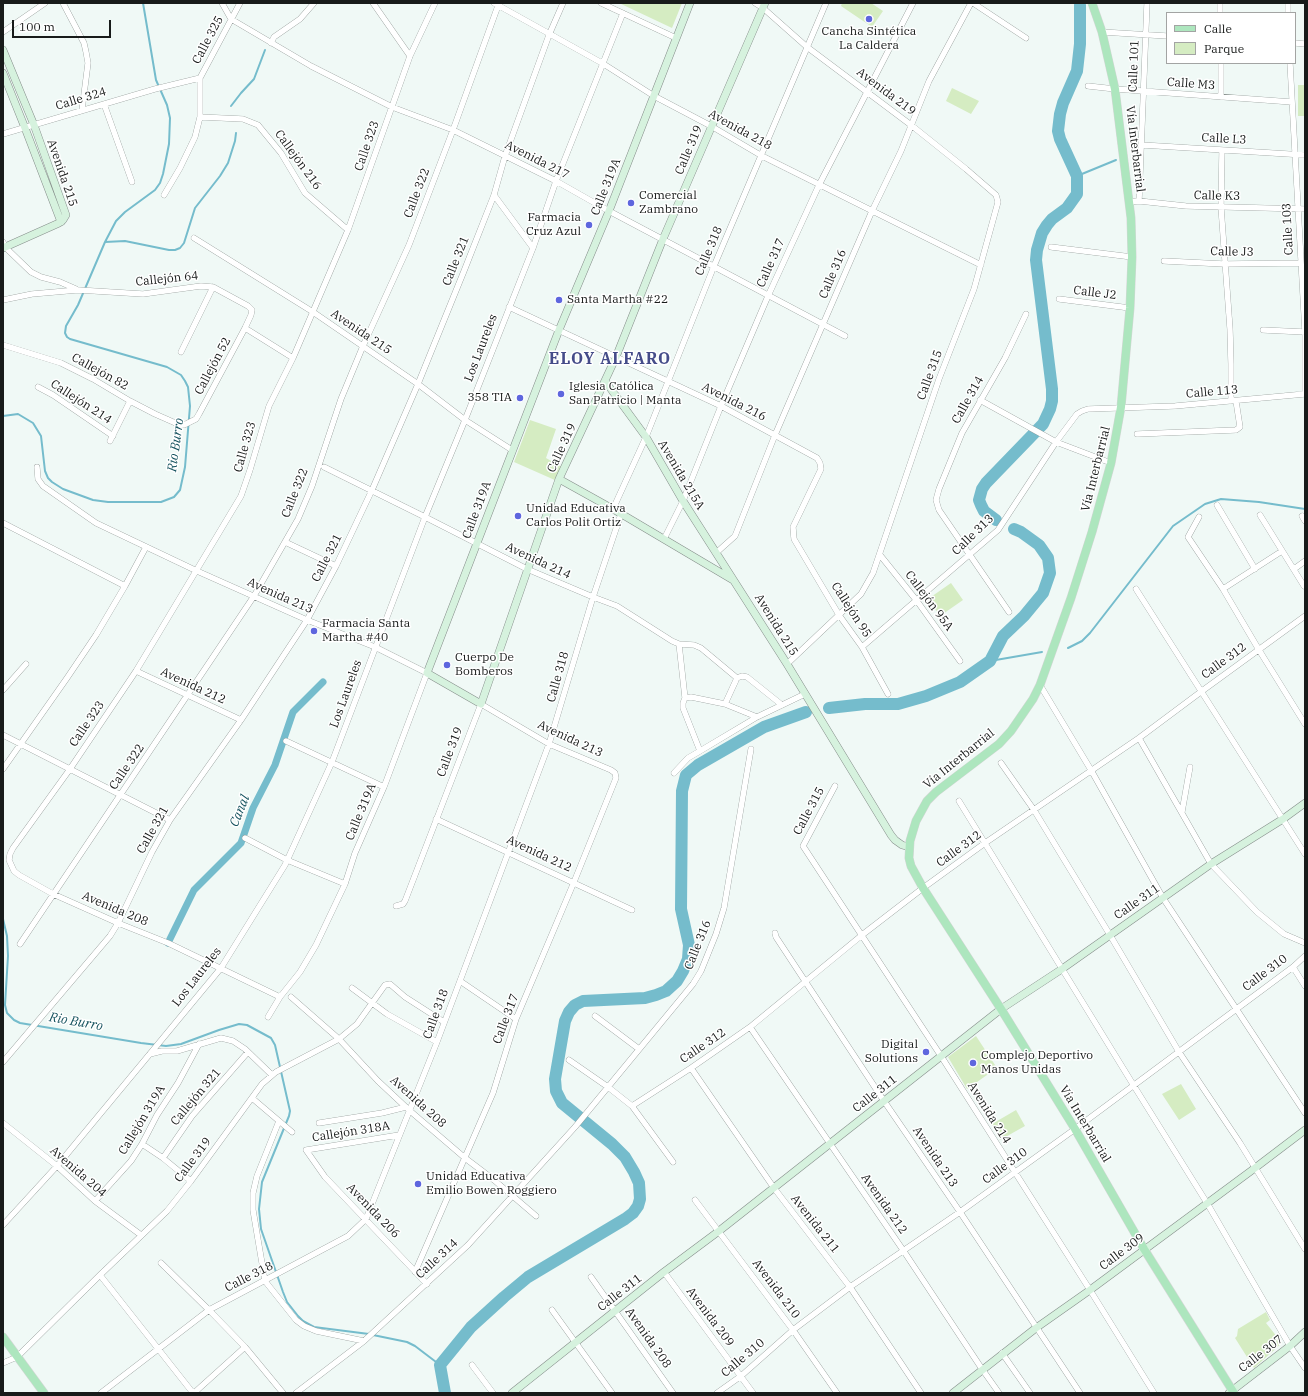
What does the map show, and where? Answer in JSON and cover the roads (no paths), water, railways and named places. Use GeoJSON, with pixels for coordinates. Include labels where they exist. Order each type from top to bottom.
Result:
{"type":"FeatureCollection","features":[{"type":"Feature","properties":{"kind":"main road","name":"Vía Interbarrial"},"geometry":{"type":"LineString","coordinates":[[1092,3],[1102,32],[1115,89],[1129,202],[1132,257],[1130,308],[1121,407],[1111,463],[1092,532],[1071,598],[1040,685],[1024,713],[999,744],[936,792],[927,801],[916,821],[909,847],[911,866],[923,888],[1001,1009],[1075,1129],[1144,1249],[1232,1392]]}},
{"type":"Feature","properties":{"kind":"main road"},"geometry":{"type":"LineString","coordinates":[[3,1338],[44,1393]]}},
{"type":"Feature","properties":{"kind":"street"},"geometry":{"type":"LineString","coordinates":[[3,32],[45,3]]}},
{"type":"Feature","properties":{"kind":"street"},"geometry":{"type":"LineString","coordinates":[[63,3],[84,43],[86,52],[88,64],[82,110]]}},
{"type":"Feature","properties":{"kind":"street","name":"Avenida 217"},"geometry":{"type":"LineString","coordinates":[[222,3],[231,19],[311,66],[392,107],[453,130],[556,180],[609,211],[845,336]]}},
{"type":"Feature","properties":{"kind":"street","name":"Calle 325"},"geometry":{"type":"LineString","coordinates":[[166,86],[200,78],[240,3]]}},
{"type":"Feature","properties":{"kind":"street"},"geometry":{"type":"LineString","coordinates":[[271,43],[274,37],[300,19],[314,3]]}},
{"type":"Feature","properties":{"kind":"street"},"geometry":{"type":"LineString","coordinates":[[374,3],[410,56]]}},
{"type":"Feature","properties":{"kind":"street","name":"Calle 323"},"geometry":{"type":"LineString","coordinates":[[9,860],[12,848],[70,769],[136,671],[241,496],[269,406],[293,358],[348,230],[410,56],[435,3]]}},
{"type":"Feature","properties":{"kind":"street","name":"Calle 321"},"geometry":{"type":"LineString","coordinates":[[3,1062],[98,951],[118,923],[170,820],[241,720],[307,620],[336,566],[372,490],[418,384],[494,195],[504,156],[549,34],[563,3]]}},
{"type":"Feature","properties":{"kind":"street"},"geometry":{"type":"LineString","coordinates":[[601,3],[676,38]]}},
{"type":"Feature","properties":{"kind":"street","name":"Calle 319A"},"geometry":{"type":"LineString","coordinates":[[268,1017],[280,997],[300,972],[316,945],[345,884],[355,853],[384,787],[558,330],[609,211],[690,3]]}},
{"type":"Feature","properties":{"kind":"street","name":"Avenida 219"},"geometry":{"type":"LineString","coordinates":[[755,3],[764,6],[807,47],[911,125],[990,189],[996,195],[998,202]]}},
{"type":"Feature","properties":{"kind":"street","name":"Calle 318"},"geometry":{"type":"LineString","coordinates":[[614,509],[646,437],[714,266],[826,3]]}},
{"type":"Feature","properties":{"kind":"street","name":"Calle 317"},"geometry":{"type":"LineString","coordinates":[[664,539],[683,501],[721,406],[768,296],[819,185],[913,3]]}},
{"type":"Feature","properties":{"kind":"street"},"geometry":{"type":"LineString","coordinates":[[972,3],[1026,38]]}},
{"type":"Feature","properties":{"kind":"street","name":"Calle 316"},"geometry":{"type":"LineString","coordinates":[[716,552],[734,536],[775,435],[872,211],[901,151],[929,81],[972,3]]}},
{"type":"Feature","properties":{"kind":"street","name":"Calle 101"},"geometry":{"type":"LineString","coordinates":[[1139,201],[1147,3]]}},
{"type":"Feature","properties":{"kind":"street","name":"Avenida 218"},"geometry":{"type":"LineString","coordinates":[[497,4],[602,64],[654,96],[711,126],[762,156],[981,265]]}},
{"type":"Feature","properties":{"kind":"street","name":"Calle 322"},"geometry":{"type":"LineString","coordinates":[[20,944],[121,796],[254,596],[298,519],[307,499],[341,399],[363,346],[409,245],[453,130],[497,4]]}},
{"type":"Feature","properties":{"kind":"street","name":"Calle 319"},"geometry":{"type":"LineString","coordinates":[[396,906],[403,904],[481,704],[559,479],[616,357],[663,239],[764,6]]}},
{"type":"Feature","properties":{"kind":"street","name":"Los Laureles"},"geometry":{"type":"LineString","coordinates":[[3,1225],[57,1166],[221,968],[287,860],[332,762],[425,517],[533,248],[556,180],[623,13]]}},
{"type":"Feature","properties":{"kind":"street"},"geometry":{"type":"LineString","coordinates":[[1102,32],[1166,36]]}},
{"type":"Feature","properties":{"kind":"street","name":"Avenida 215"},"geometry":{"type":"LineString","coordinates":[[3,50],[34,125],[66,212],[65,217],[61,222]]}},
{"type":"Feature","properties":{"kind":"street"},"geometry":{"type":"LineString","coordinates":[[1221,64],[1221,97]]}},
{"type":"Feature","properties":{"kind":"street","name":"Calle 103"},"geometry":{"type":"LineString","coordinates":[[1290,64],[1305,332],[1305,394]]}},
{"type":"Feature","properties":{"kind":"street","name":"Avenida 215"},"geometry":{"type":"LineString","coordinates":[[3,73],[61,222]]}},
{"type":"Feature","properties":{"kind":"street"},"geometry":{"type":"LineString","coordinates":[[164,195],[180,168],[195,137],[200,116],[200,78]]}},
{"type":"Feature","properties":{"kind":"street","name":"Calle 324"},"geometry":{"type":"LineString","coordinates":[[3,134],[166,86]]}},
{"type":"Feature","properties":{"kind":"street","name":"Calle M3"},"geometry":{"type":"LineString","coordinates":[[1088,86],[1292,102]]}},
{"type":"Feature","properties":{"kind":"street"},"geometry":{"type":"LineString","coordinates":[[104,104],[132,182]]}},
{"type":"Feature","properties":{"kind":"street","name":"Callejón 216"},"geometry":{"type":"LineString","coordinates":[[200,116],[243,119],[258,125],[281,153],[304,193],[348,230]]}},
{"type":"Feature","properties":{"kind":"street","name":"Calle L3"},"geometry":{"type":"LineString","coordinates":[[1142,145],[1305,155]]}},
{"type":"Feature","properties":{"kind":"street"},"geometry":{"type":"LineString","coordinates":[[1137,434],[1236,430],[1240,427],[1234,401],[1230,329],[1224,264],[1222,150]]}},
{"type":"Feature","properties":{"kind":"street"},"geometry":{"type":"LineString","coordinates":[[494,195],[533,248]]}},
{"type":"Feature","properties":{"kind":"street","name":"Calle K3"},"geometry":{"type":"LineString","coordinates":[[1129,202],[1139,201],[1170,205],[1305,209]]}},
{"type":"Feature","properties":{"kind":"street","name":"Calle 315"},"geometry":{"type":"LineString","coordinates":[[787,664],[865,589],[873,573],[939,379],[974,289],[998,202]]}},
{"type":"Feature","properties":{"kind":"street"},"geometry":{"type":"LineString","coordinates":[[61,222],[4,246],[25,268],[35,274],[78,290]]}},
{"type":"Feature","properties":{"kind":"street","name":"Avenida 215"},"geometry":{"type":"LineString","coordinates":[[194,238],[313,312],[418,384],[465,420],[512,450]]}},
{"type":"Feature","properties":{"kind":"street"},"geometry":{"type":"LineString","coordinates":[[1051,247],[1132,257]]}},
{"type":"Feature","properties":{"kind":"street","name":"Calle J3"},"geometry":{"type":"LineString","coordinates":[[1164,261],[1224,264],[1300,263]]}},
{"type":"Feature","properties":{"kind":"street","name":"Callejón 64"},"geometry":{"type":"LineString","coordinates":[[3,300],[32,294],[78,290],[143,294],[201,286],[213,287],[248,306],[252,310]]}},
{"type":"Feature","properties":{"kind":"street"},"geometry":{"type":"LineString","coordinates":[[181,352],[213,287]]}},
{"type":"Feature","properties":{"kind":"street","name":"Calle J2"},"geometry":{"type":"LineString","coordinates":[[1058,299],[1130,308]]}},
{"type":"Feature","properties":{"kind":"street","name":"Avenida 216"},"geometry":{"type":"LineString","coordinates":[[509,307],[721,406],[816,458],[820,463],[821,469],[793,527],[794,540]]}},
{"type":"Feature","properties":{"kind":"street","name":"Callejón 52"},"geometry":{"type":"LineString","coordinates":[[184,425],[196,419],[252,315],[252,310]]}},
{"type":"Feature","properties":{"kind":"street","name":"Calle 314"},"geometry":{"type":"LineString","coordinates":[[970,555],[939,510],[936,500],[962,433],[1005,358],[1026,314]]}},
{"type":"Feature","properties":{"kind":"street"},"geometry":{"type":"LineString","coordinates":[[245,328],[293,358]]}},
{"type":"Feature","properties":{"kind":"street"},"geometry":{"type":"LineString","coordinates":[[1263,330],[1305,332]]}},
{"type":"Feature","properties":{"kind":"street","name":"Callejón 82"},"geometry":{"type":"LineString","coordinates":[[3,345],[47,358],[78,371],[130,402],[166,420],[184,425]]}},
{"type":"Feature","properties":{"kind":"street","name":"Avenida 215A"},"geometry":{"type":"LineString","coordinates":[[605,381],[646,437],[683,501],[735,582]]}},
{"type":"Feature","properties":{"kind":"street","name":"Callejón 214"},"geometry":{"type":"LineString","coordinates":[[38,387],[52,395],[112,439],[130,402]]}},
{"type":"Feature","properties":{"kind":"street","name":"Calle 113"},"geometry":{"type":"LineString","coordinates":[[1121,407],[1175,406],[1305,394]]}},
{"type":"Feature","properties":{"kind":"street"},"geometry":{"type":"LineString","coordinates":[[980,400],[1056,442],[1111,463]]}},
{"type":"Feature","properties":{"kind":"street","name":"Calle 313"},"geometry":{"type":"LineString","coordinates":[[862,647],[998,530],[1056,442],[1077,414],[1088,409],[1121,407]]}},
{"type":"Feature","properties":{"kind":"street","name":"Avenida 213"},"geometry":{"type":"LineString","coordinates":[[37,467],[38,479],[43,486],[96,523],[197,571],[307,620],[375,648],[427,673],[549,744],[615,773]]}},
{"type":"Feature","properties":{"kind":"street","name":"Avenida 214"},"geometry":{"type":"LineString","coordinates":[[324,467],[527,569],[617,606],[679,644],[694,645],[701,648],[737,678]]}},
{"type":"Feature","properties":{"kind":"street","name":"Avenida 215"},"geometry":{"type":"LineString","coordinates":[[559,479],[614,509],[735,582],[787,664],[891,835],[902,845],[909,847]]}},
{"type":"Feature","properties":{"kind":"street"},"geometry":{"type":"LineString","coordinates":[[1217,505],[1255,569]]}},
{"type":"Feature","properties":{"kind":"street","name":"Calle 318"},"geometry":{"type":"LineString","coordinates":[[101,1393],[209,1310],[268,1280],[348,1236],[366,1220],[408,1108],[437,1042],[510,853],[549,744],[593,597],[621,514]]}},
{"type":"Feature","properties":{"kind":"street"},"geometry":{"type":"LineString","coordinates":[[1260,515],[1304,586]]}},
{"type":"Feature","properties":{"kind":"street"},"geometry":{"type":"LineString","coordinates":[[1199,517],[1188,537],[1223,590],[1258,650],[1305,724]]}},
{"type":"Feature","properties":{"kind":"street"},"geometry":{"type":"LineString","coordinates":[[3,523],[125,586]]}},
{"type":"Feature","properties":{"kind":"street","name":"Callejón 95"},"geometry":{"type":"LineString","coordinates":[[794,540],[839,615],[862,647],[888,694]]}},
{"type":"Feature","properties":{"kind":"street"},"geometry":{"type":"LineString","coordinates":[[285,542],[336,566]]}},
{"type":"Feature","properties":{"kind":"street"},"geometry":{"type":"LineString","coordinates":[[3,769],[22,744],[96,635],[146,547]]}},
{"type":"Feature","properties":{"kind":"street"},"geometry":{"type":"LineString","coordinates":[[1223,590],[1282,550]]}},
{"type":"Feature","properties":{"kind":"street"},"geometry":{"type":"LineString","coordinates":[[970,555],[1008,612]]}},
{"type":"Feature","properties":{"kind":"street","name":"Callejón 95A"},"geometry":{"type":"LineString","coordinates":[[880,556],[917,601],[960,661]]}},
{"type":"Feature","properties":{"kind":"street"},"geometry":{"type":"LineString","coordinates":[[1294,568],[1305,561]]}},
{"type":"Feature","properties":{"kind":"street"},"geometry":{"type":"LineString","coordinates":[[1136,589],[1202,690],[1305,854]]}},
{"type":"Feature","properties":{"kind":"street","name":"Calle 312"},"geometry":{"type":"LineString","coordinates":[[632,1106],[750,1028],[805,981],[923,888],[985,843],[1139,738],[1202,690],[1305,616]]}},
{"type":"Feature","properties":{"kind":"street"},"geometry":{"type":"LineString","coordinates":[[679,644],[685,698],[683,703],[700,751]]}},
{"type":"Feature","properties":{"kind":"street"},"geometry":{"type":"LineString","coordinates":[[3,690],[26,664]]}},
{"type":"Feature","properties":{"kind":"street","name":"Avenida 212"},"geometry":{"type":"LineString","coordinates":[[136,671],[241,720]]}},
{"type":"Feature","properties":{"kind":"street"},"geometry":{"type":"LineString","coordinates":[[725,704],[737,678],[747,676],[782,705]]}},
{"type":"Feature","properties":{"kind":"street"},"geometry":{"type":"LineString","coordinates":[[1040,685],[1091,770],[1163,898],[1305,1113]]}},
{"type":"Feature","properties":{"kind":"street"},"geometry":{"type":"LineString","coordinates":[[674,773],[688,758],[757,717],[805,694]]}},
{"type":"Feature","properties":{"kind":"street"},"geometry":{"type":"LineString","coordinates":[[685,698],[692,697],[725,704],[757,717]]}},
{"type":"Feature","properties":{"kind":"street"},"geometry":{"type":"LineString","coordinates":[[3,735],[170,820]]}},
{"type":"Feature","properties":{"kind":"street"},"geometry":{"type":"LineString","coordinates":[[1139,738],[1211,864],[1257,912],[1284,934],[1305,943]]}},
{"type":"Feature","properties":{"kind":"street"},"geometry":{"type":"LineString","coordinates":[[286,741],[384,787]]}},
{"type":"Feature","properties":{"kind":"street","name":"Calle 316"},"geometry":{"type":"LineString","coordinates":[[578,1124],[693,984],[701,971],[716,934],[724,908],[751,749]]}},
{"type":"Feature","properties":{"kind":"street"},"geometry":{"type":"LineString","coordinates":[[1001,763],[1034,810],[1179,1052],[1255,1168],[1305,1249]]}},
{"type":"Feature","properties":{"kind":"street"},"geometry":{"type":"LineString","coordinates":[[1182,813],[1190,768]]}},
{"type":"Feature","properties":{"kind":"street","name":"Calle 317"},"geometry":{"type":"LineString","coordinates":[[415,1272],[493,1093],[516,1019],[616,778],[615,773]]}},
{"type":"Feature","properties":{"kind":"street","name":"Calle 315"},"geometry":{"type":"LineString","coordinates":[[803,846],[835,786]]}},
{"type":"Feature","properties":{"kind":"street"},"geometry":{"type":"LineString","coordinates":[[959,801],[1134,1086],[1208,1203],[1290,1346],[1305,1368]]}},
{"type":"Feature","properties":{"kind":"street","name":"Calle 311"},"geometry":{"type":"LineString","coordinates":[[512,1393],[664,1272],[719,1231],[1001,1009],[1062,969],[1211,864],[1283,819],[1305,803]]}},
{"type":"Feature","properties":{"kind":"street","name":"Avenida 212"},"geometry":{"type":"LineString","coordinates":[[436,819],[632,910]]}},
{"type":"Feature","properties":{"kind":"street"},"geometry":{"type":"LineString","coordinates":[[245,838],[287,860],[345,884]]}},
{"type":"Feature","properties":{"kind":"street","name":"Avenida 214"},"geometry":{"type":"LineString","coordinates":[[803,846],[941,1056],[1154,1393]]}},
{"type":"Feature","properties":{"kind":"street","name":"Avenida 208"},"geometry":{"type":"LineString","coordinates":[[9,860],[14,871],[19,875],[53,894],[118,923],[166,942],[280,997]]}},
{"type":"Feature","properties":{"kind":"street","name":"Avenida 213"},"geometry":{"type":"LineString","coordinates":[[775,933],[776,937],[884,1101],[960,1212],[1080,1393]]}},
{"type":"Feature","properties":{"kind":"street","name":"Calle 310"},"geometry":{"type":"LineString","coordinates":[[717,1393],[741,1376],[793,1330],[850,1287],[960,1212],[1075,1129],[1293,967],[1305,956]]}},
{"type":"Feature","properties":{"kind":"street"},"geometry":{"type":"LineString","coordinates":[[1293,967],[1305,986]]}},
{"type":"Feature","properties":{"kind":"street"},"geometry":{"type":"LineString","coordinates":[[460,981],[516,1019]]}},
{"type":"Feature","properties":{"kind":"street","name":"Calle 319"},"geometry":{"type":"LineString","coordinates":[[3,1363],[16,1357],[141,1235],[168,1211],[262,1084],[274,1074],[289,1065],[339,1039],[357,1024],[385,985],[390,984],[405,997],[444,1022]]}},
{"type":"Feature","properties":{"kind":"street"},"geometry":{"type":"LineString","coordinates":[[352,988],[387,1014],[437,1042]]}},
{"type":"Feature","properties":{"kind":"street","name":"Avenida 208"},"geometry":{"type":"LineString","coordinates":[[291,997],[339,1039],[378,1081],[408,1108],[465,1158],[514,1196],[536,1216]]}},
{"type":"Feature","properties":{"kind":"street"},"geometry":{"type":"LineString","coordinates":[[595,1016],[639,1049]]}},
{"type":"Feature","properties":{"kind":"street","name":"Avenida 212"},"geometry":{"type":"LineString","coordinates":[[750,1028],[903,1250],[982,1369],[1000,1393]]}},
{"type":"Feature","properties":{"kind":"street"},"geometry":{"type":"LineString","coordinates":[[152,1052],[177,1051],[221,1038],[233,1041],[274,1074]]}},
{"type":"Feature","properties":{"kind":"street","name":"Callejón 319A"},"geometry":{"type":"LineString","coordinates":[[95,1201],[131,1161],[142,1144],[156,1115],[178,1083],[199,1044]]}},
{"type":"Feature","properties":{"kind":"street","name":"Callejón 321"},"geometry":{"type":"LineString","coordinates":[[163,1158],[192,1116],[248,1052]]}},
{"type":"Feature","properties":{"kind":"street"},"geometry":{"type":"LineString","coordinates":[[569,1060],[632,1106],[673,1162]]}},
{"type":"Feature","properties":{"kind":"street","name":"Avenida 211"},"geometry":{"type":"LineString","coordinates":[[691,1068],[774,1188],[850,1287],[921,1393]]}},
{"type":"Feature","properties":{"kind":"street"},"geometry":{"type":"LineString","coordinates":[[252,1098],[292,1132]]}},
{"type":"Feature","properties":{"kind":"street"},"geometry":{"type":"LineString","coordinates":[[319,1123],[382,1114],[408,1108]]}},
{"type":"Feature","properties":{"kind":"street","name":"Avenida 204"},"geometry":{"type":"LineString","coordinates":[[3,1123],[57,1166],[95,1201],[141,1235]]}},
{"type":"Feature","properties":{"kind":"street"},"geometry":{"type":"LineString","coordinates":[[280,1123],[257,1176],[253,1193],[253,1210],[268,1280],[296,1320],[304,1326],[316,1331],[364,1341]]}},
{"type":"Feature","properties":{"kind":"street","name":"Calle 314"},"geometry":{"type":"LineString","coordinates":[[296,1393],[364,1341],[468,1245],[578,1124]]}},
{"type":"Feature","properties":{"kind":"street","name":"Calle 309"},"geometry":{"type":"LineString","coordinates":[[953,1393],[1002,1353],[1090,1290],[1305,1130]]}},
{"type":"Feature","properties":{"kind":"street","name":"Callejón 318A"},"geometry":{"type":"LineString","coordinates":[[306,1150],[399,1135]]}},
{"type":"Feature","properties":{"kind":"street"},"geometry":{"type":"LineString","coordinates":[[142,1144],[163,1158],[191,1181]]}},
{"type":"Feature","properties":{"kind":"street","name":"Avenida 206"},"geometry":{"type":"LineString","coordinates":[[306,1150],[325,1177],[427,1284]]}},
{"type":"Feature","properties":{"kind":"street","name":"Avenida 210"},"geometry":{"type":"LineString","coordinates":[[695,1200],[793,1330],[837,1393]]}},
{"type":"Feature","properties":{"kind":"street"},"geometry":{"type":"LineString","coordinates":[[161,1263],[245,1347],[282,1393]]}},
{"type":"Feature","properties":{"kind":"street","name":"Avenida 209"},"geometry":{"type":"LineString","coordinates":[[664,1272],[753,1393]]}},
{"type":"Feature","properties":{"kind":"street"},"geometry":{"type":"LineString","coordinates":[[100,1275],[158,1350],[194,1393],[245,1347]]}},
{"type":"Feature","properties":{"kind":"street","name":"Avenida 208"},"geometry":{"type":"LineString","coordinates":[[591,1278],[673,1393]]}},
{"type":"Feature","properties":{"kind":"street"},"geometry":{"type":"LineString","coordinates":[[552,1310],[612,1393]]}},
{"type":"Feature","properties":{"kind":"street","name":"Calle 307"},"geometry":{"type":"LineString","coordinates":[[1232,1392],[1290,1346],[1305,1332]]}},
{"type":"Feature","properties":{"kind":"street"},"geometry":{"type":"LineString","coordinates":[[1002,1353],[1030,1393]]}},
{"type":"Feature","properties":{"kind":"street"},"geometry":{"type":"LineString","coordinates":[[472,1365],[493,1393]]}},
{"type":"Feature","properties":{"kind":"waterway","name":"Rio Burro"},"geometry":{"type":"LineString","coordinates":[[3,416],[18,414],[33,423],[41,436],[45,471],[48,478],[63,489],[93,500],[108,502],[161,502],[174,497],[180,490],[185,467],[190,406],[188,387],[181,375],[167,367],[70,339],[65,333],[66,326],[78,305],[105,242],[116,221],[125,212],[155,190],[160,183],[163,174],[169,144],[170,118],[167,105],[156,80],[143,3]]}},
{"type":"Feature","properties":{"kind":"waterway"},"geometry":{"type":"LineString","coordinates":[[996,520],[984,511],[981,505],[979,500],[982,489],[1043,424],[1052,401],[1052,389],[1036,260],[1042,233],[1052,219],[1067,208],[1077,194],[1077,176],[1060,139],[1058,131],[1063,103],[1077,71],[1080,44],[1080,5]]}},
{"type":"Feature","properties":{"kind":"waterway"},"geometry":{"type":"LineString","coordinates":[[231,106],[254,79],[265,50]]}},
{"type":"Feature","properties":{"kind":"waterway"},"geometry":{"type":"LineString","coordinates":[[105,242],[125,241],[169,250],[180,248],[184,243],[195,208],[220,176],[228,163],[236,133]]}},
{"type":"Feature","properties":{"kind":"waterway"},"geometry":{"type":"LineString","coordinates":[[1077,176],[1116,160]]}},
{"type":"Feature","properties":{"kind":"waterway"},"geometry":{"type":"LineString","coordinates":[[1068,648],[1082,641],[1090,633],[1173,526],[1205,504],[1221,499],[1259,502],[1305,509]]}},
{"type":"Feature","properties":{"kind":"waterway"},"geometry":{"type":"LineString","coordinates":[[829,708],[865,704],[898,704],[926,696],[960,682],[990,661],[1003,636],[1024,616],[1043,593],[1050,573],[1048,558],[1039,545],[1021,532],[1014,529]]}},
{"type":"Feature","properties":{"kind":"waterway"},"geometry":{"type":"LineString","coordinates":[[990,661],[1042,652]]}},
{"type":"Feature","properties":{"kind":"waterway","name":"Canal"},"geometry":{"type":"LineString","coordinates":[[168,943],[194,890],[241,843],[253,808],[275,765],[293,712],[323,682]]}},
{"type":"Feature","properties":{"kind":"waterway"},"geometry":{"type":"LineString","coordinates":[[445,1393],[440,1365],[471,1327],[528,1277],[625,1219],[633,1213],[638,1206],[640,1199],[639,1183],[625,1157],[612,1144],[562,1103],[556,1091],[555,1079],[565,1021],[569,1012],[575,1005],[583,1001],[645,998],[666,991],[677,981],[688,959],[689,945],[681,909],[682,791],[686,775],[698,765],[764,727],[806,712]]}},
{"type":"Feature","properties":{"kind":"waterway"},"geometry":{"type":"LineString","coordinates":[[3,919],[7,936],[8,956],[5,1005],[7,1013],[14,1020],[20,1023],[166,1046],[181,1044],[239,1024],[247,1025],[271,1038],[275,1045],[290,1111],[262,1182],[259,1209],[261,1229],[287,1302],[303,1321],[314,1327],[369,1334]]}},
{"type":"Feature","properties":{"kind":"waterway"},"geometry":{"type":"LineString","coordinates":[[373,1335],[407,1342],[415,1346],[440,1365]]}},
{"type":"Feature","properties":{"kind":"place","name":"Cancha Sintética La Caldera"},"geometry":{"type":"Point","coordinates":[869,19]}},
{"type":"Feature","properties":{"kind":"place","name":"Comercial Zambrano"},"geometry":{"type":"Point","coordinates":[631,203]}},
{"type":"Feature","properties":{"kind":"place","name":"Farmacia Cruz Azul"},"geometry":{"type":"Point","coordinates":[589,225]}},
{"type":"Feature","properties":{"kind":"place","name":"Santa Martha #22"},"geometry":{"type":"Point","coordinates":[559,300]}},
{"type":"Feature","properties":{"kind":"place","name":"Iglesia Católica San Patricio | Manta"},"geometry":{"type":"Point","coordinates":[561,394]}},
{"type":"Feature","properties":{"kind":"place","name":"358 TIA"},"geometry":{"type":"Point","coordinates":[520,398]}},
{"type":"Feature","properties":{"kind":"place","name":"Unidad Educativa Carlos Polit Ortiz"},"geometry":{"type":"Point","coordinates":[518,516]}},
{"type":"Feature","properties":{"kind":"place","name":"Farmacia Santa Martha #40"},"geometry":{"type":"Point","coordinates":[314,631]}},
{"type":"Feature","properties":{"kind":"place","name":"Cuerpo De Bomberos"},"geometry":{"type":"Point","coordinates":[447,665]}},
{"type":"Feature","properties":{"kind":"place","name":"Digital Solutions"},"geometry":{"type":"Point","coordinates":[926,1052]}},
{"type":"Feature","properties":{"kind":"place","name":"Complejo Deportivo Manos Unidas"},"geometry":{"type":"Point","coordinates":[973,1063]}},
{"type":"Feature","properties":{"kind":"place","name":"Unidad Educativa Emilio Bowen Roggiero"},"geometry":{"type":"Point","coordinates":[418,1184]}},
{"type":"Feature","properties":{"kind":"district","name":"ELOY ALFARO"},"geometry":{"type":"Point","coordinates":[610,359]}}]}
